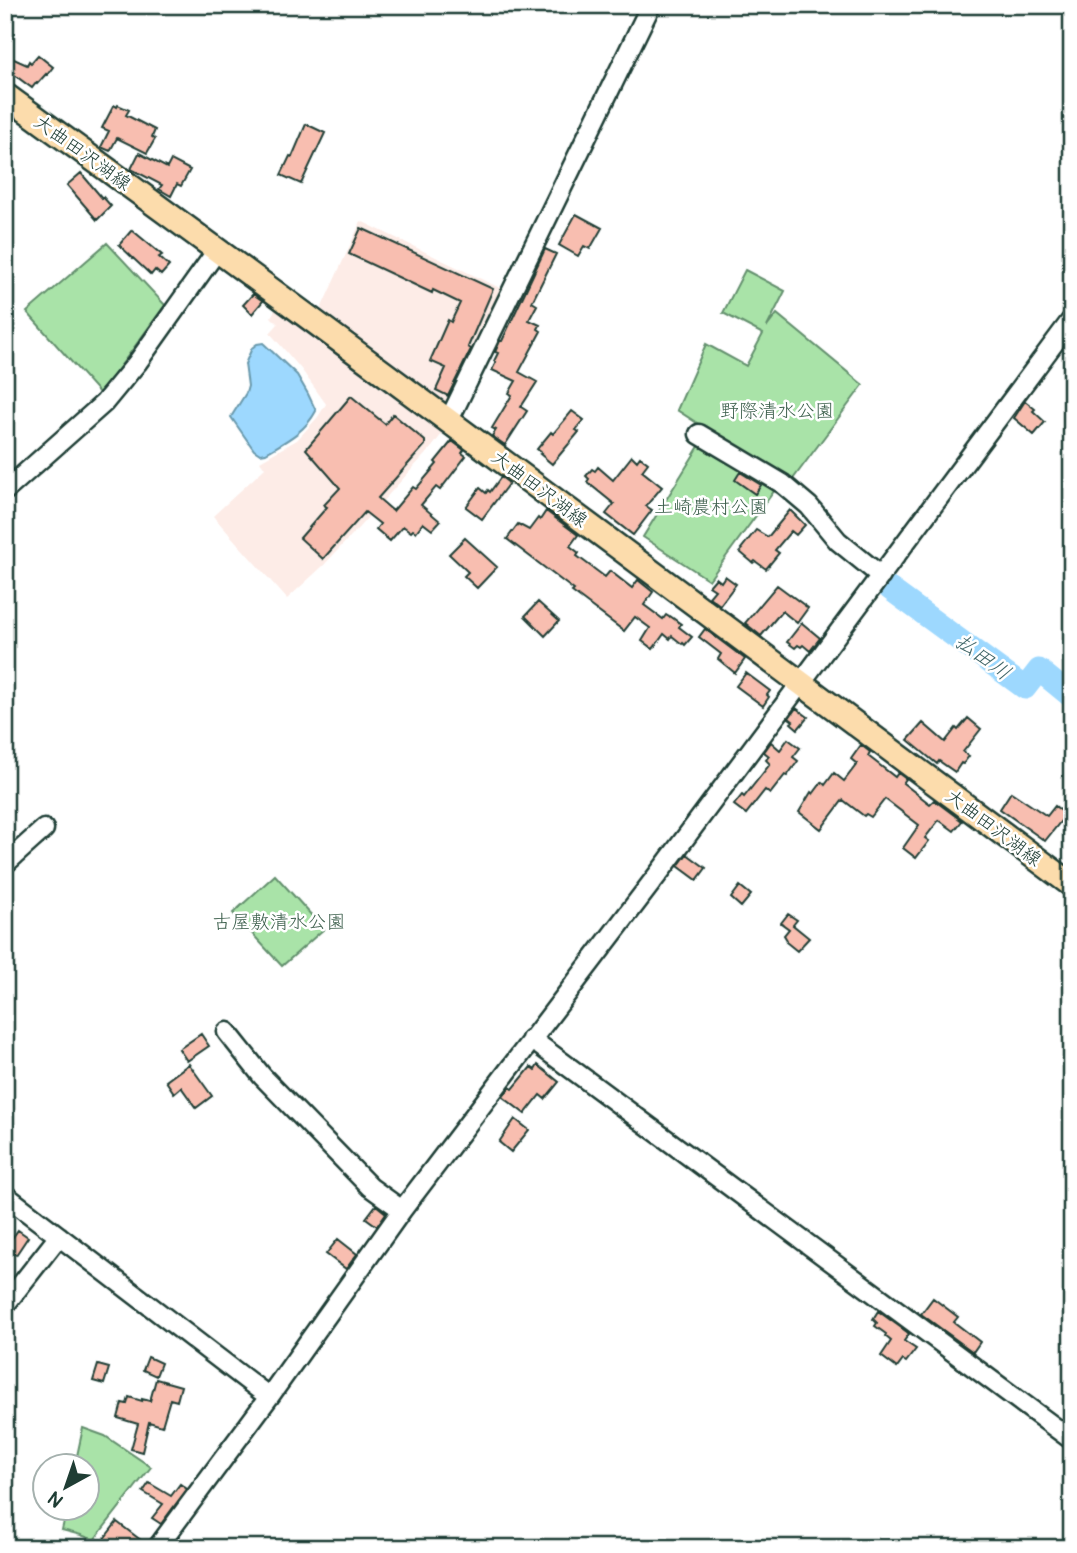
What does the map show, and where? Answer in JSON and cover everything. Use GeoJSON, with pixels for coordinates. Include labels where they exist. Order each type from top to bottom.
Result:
{"type":"FeatureCollection","features":[{"type":"Feature","properties":{"kind":"main road","name":"大曲田沢湖線"},"geometry":{"type":"LineString","coordinates":[[5,95],[218,249],[1072,884]]}},
{"type":"Feature","properties":{"kind":"street"},"geometry":{"type":"LineString","coordinates":[[449,420],[651,5]]}},
{"type":"Feature","properties":{"kind":"street"},"geometry":{"type":"LineString","coordinates":[[5,491],[104,403],[137,363],[218,249]]}},
{"type":"Feature","properties":{"kind":"street"},"geometry":{"type":"LineString","coordinates":[[157,1548],[402,1210],[665,865],[1072,319]]}},
{"type":"Feature","properties":{"kind":"street"},"geometry":{"type":"LineString","coordinates":[[699,435],[783,484],[809,506],[838,541],[881,576]]}},
{"type":"Feature","properties":{"kind":"street"},"geometry":{"type":"LineString","coordinates":[[5,864],[44,829]]}},
{"type":"Feature","properties":{"kind":"street"},"geometry":{"type":"LineString","coordinates":[[227,1032],[262,1076],[370,1187],[402,1210]]}},
{"type":"Feature","properties":{"kind":"street"},"geometry":{"type":"LineString","coordinates":[[531,1039],[1072,1440]]}},
{"type":"Feature","properties":{"kind":"street"},"geometry":{"type":"LineString","coordinates":[[5,1195],[269,1396]]}},
{"type":"Feature","properties":{"kind":"street"},"geometry":{"type":"LineString","coordinates":[[5,1305],[59,1236]]}},
{"type":"Feature","properties":{"kind":"shaded area"},"geometry":{"type":"Polygon","coordinates":[[[361,221],[502,289],[446,405],[321,309],[361,221]]]}},
{"type":"Feature","properties":{"kind":"shaded area"},"geometry":{"type":"Polygon","coordinates":[[[280,301],[445,430],[324,565],[287,599],[213,516],[265,468],[260,461],[297,440],[326,404],[270,333],[278,324],[271,317],[280,301]]]}},
{"type":"Feature","properties":{"kind":"green space"},"geometry":{"type":"Polygon","coordinates":[[[107,243],[165,305],[100,394],[27,312],[107,243]]]}},
{"type":"Feature","properties":{"kind":"green space","name":"野際清水公園"},"geometry":{"type":"Polygon","coordinates":[[[745,270],[785,291],[767,327],[777,314],[863,385],[793,479],[739,450],[677,410],[706,344],[746,366],[763,334],[723,313],[745,270]]]}},
{"type":"Feature","properties":{"kind":"green space","name":"土崎農村公園"},"geometry":{"type":"Polygon","coordinates":[[[701,443],[777,487],[709,580],[643,537],[701,443]]]}},
{"type":"Feature","properties":{"kind":"green space","name":"古屋敷清水公園"},"geometry":{"type":"Polygon","coordinates":[[[275,875],[324,929],[282,966],[233,913],[275,875]]]}},
{"type":"Feature","properties":{"kind":"green space"},"geometry":{"type":"Polygon","coordinates":[[[83,1428],[105,1436],[151,1467],[94,1540],[62,1530],[64,1522],[102,1522],[102,1452],[78,1452],[83,1428]]]}},
{"type":"Feature","properties":{"kind":"water"},"geometry":{"type":"Polygon","coordinates":[[[263,343],[297,375],[316,411],[294,435],[260,454],[254,450],[231,417],[248,386],[245,364],[252,348],[263,343]]]}},
{"type":"Feature","properties":{"kind":"building"},"geometry":{"type":"Polygon","coordinates":[[[5,55],[27,65],[38,55],[53,67],[32,88],[5,68],[5,55]]]}},
{"type":"Feature","properties":{"kind":"building"},"geometry":{"type":"Polygon","coordinates":[[[114,105],[129,110],[126,115],[155,130],[152,137],[155,139],[147,153],[117,138],[110,151],[101,147],[109,131],[102,128],[114,105]]]}},
{"type":"Feature","properties":{"kind":"building"},"geometry":{"type":"Polygon","coordinates":[[[306,124],[325,133],[301,184],[281,175],[306,124]]]}},
{"type":"Feature","properties":{"kind":"building"},"geometry":{"type":"Polygon","coordinates":[[[139,153],[167,168],[171,160],[190,170],[181,186],[177,184],[171,196],[159,189],[162,185],[131,169],[139,153]]]}},
{"type":"Feature","properties":{"kind":"building"},"geometry":{"type":"Polygon","coordinates":[[[81,173],[111,206],[97,220],[67,185],[81,173]]]}},
{"type":"Feature","properties":{"kind":"building"},"geometry":{"type":"Polygon","coordinates":[[[576,214],[602,228],[590,249],[584,246],[578,256],[559,245],[576,214]]]}},
{"type":"Feature","properties":{"kind":"building"},"geometry":{"type":"Polygon","coordinates":[[[361,228],[493,289],[468,347],[471,349],[448,396],[436,390],[446,368],[430,361],[448,320],[451,322],[460,303],[433,290],[432,293],[349,254],[361,228]]]}},
{"type":"Feature","properties":{"kind":"building"},"geometry":{"type":"Polygon","coordinates":[[[132,230],[162,255],[159,257],[169,266],[161,275],[155,270],[151,275],[119,245],[132,230]]]}},
{"type":"Feature","properties":{"kind":"building"},"geometry":{"type":"Polygon","coordinates":[[[545,249],[556,254],[532,302],[537,305],[529,320],[540,325],[538,329],[541,331],[519,372],[537,382],[521,407],[527,411],[505,445],[492,436],[496,430],[492,428],[512,395],[509,393],[516,381],[492,370],[498,353],[495,352],[545,249]]]}},
{"type":"Feature","properties":{"kind":"building"},"geometry":{"type":"Polygon","coordinates":[[[253,294],[263,301],[252,314],[243,305],[253,294]]]}},
{"type":"Feature","properties":{"kind":"building"},"geometry":{"type":"Polygon","coordinates":[[[351,396],[385,424],[393,414],[425,441],[425,445],[378,498],[393,511],[413,487],[416,489],[452,441],[464,450],[462,453],[466,456],[440,490],[436,487],[421,505],[440,521],[432,530],[423,523],[416,532],[403,526],[390,541],[376,529],[380,524],[365,512],[323,559],[300,538],[340,488],[306,449],[351,396]]]}},
{"type":"Feature","properties":{"kind":"building"},"geometry":{"type":"Polygon","coordinates":[[[1025,401],[1045,422],[1034,435],[1014,418],[1025,401]]]}},
{"type":"Feature","properties":{"kind":"building"},"geometry":{"type":"Polygon","coordinates":[[[572,411],[584,420],[576,430],[579,432],[552,464],[537,449],[572,411]]]}},
{"type":"Feature","properties":{"kind":"building"},"geometry":{"type":"Polygon","coordinates":[[[632,456],[637,461],[640,457],[648,463],[642,471],[662,487],[646,506],[652,510],[633,535],[606,514],[614,504],[587,482],[589,479],[586,476],[598,467],[613,480],[632,456]]]}},
{"type":"Feature","properties":{"kind":"building"},"geometry":{"type":"Polygon","coordinates":[[[740,472],[761,485],[755,494],[735,480],[740,472]]]}},
{"type":"Feature","properties":{"kind":"building"},"geometry":{"type":"Polygon","coordinates":[[[501,477],[509,483],[482,519],[466,507],[480,488],[486,493],[488,490],[490,492],[501,477]]]}},
{"type":"Feature","properties":{"kind":"building"},"geometry":{"type":"Polygon","coordinates":[[[790,510],[805,525],[796,535],[791,531],[775,550],[779,553],[766,569],[740,552],[756,530],[768,537],[790,510]]]}},
{"type":"Feature","properties":{"kind":"building"},"geometry":{"type":"Polygon","coordinates":[[[546,511],[578,535],[570,546],[579,553],[577,556],[605,577],[610,571],[632,588],[638,580],[653,592],[644,605],[663,619],[666,615],[670,616],[681,624],[679,627],[692,637],[685,645],[664,634],[653,649],[642,641],[650,628],[635,617],[624,631],[507,539],[518,524],[529,530],[546,511]]]}},
{"type":"Feature","properties":{"kind":"building"},"geometry":{"type":"Polygon","coordinates":[[[465,538],[497,567],[477,588],[464,576],[468,572],[449,554],[465,538]]]}},
{"type":"Feature","properties":{"kind":"building"},"geometry":{"type":"Polygon","coordinates":[[[725,576],[736,584],[720,605],[709,597],[715,590],[709,586],[716,578],[721,582],[725,576]]]}},
{"type":"Feature","properties":{"kind":"building"},"geometry":{"type":"Polygon","coordinates":[[[777,585],[808,608],[797,623],[782,611],[761,636],[745,623],[777,585]]]}},
{"type":"Feature","properties":{"kind":"building"},"geometry":{"type":"Polygon","coordinates":[[[538,602],[559,621],[545,636],[525,616],[538,602]]]}},
{"type":"Feature","properties":{"kind":"building"},"geometry":{"type":"Polygon","coordinates":[[[802,623],[820,638],[810,651],[803,645],[795,648],[787,642],[802,623]]]}},
{"type":"Feature","properties":{"kind":"building"},"geometry":{"type":"Polygon","coordinates":[[[705,629],[745,659],[735,673],[718,659],[721,654],[699,637],[705,629]]]}},
{"type":"Feature","properties":{"kind":"building"},"geometry":{"type":"Polygon","coordinates":[[[746,673],[770,691],[763,706],[736,686],[746,673]]]}},
{"type":"Feature","properties":{"kind":"building"},"geometry":{"type":"Polygon","coordinates":[[[796,708],[808,717],[798,729],[789,718],[796,708]]]}},
{"type":"Feature","properties":{"kind":"building"},"geometry":{"type":"Polygon","coordinates":[[[968,718],[981,729],[963,752],[969,756],[955,772],[939,761],[937,764],[908,740],[923,723],[945,742],[968,718]]]}},
{"type":"Feature","properties":{"kind":"building"},"geometry":{"type":"Polygon","coordinates":[[[788,739],[800,748],[793,757],[798,761],[770,794],[765,790],[746,814],[734,805],[742,795],[744,797],[770,764],[766,760],[769,756],[764,752],[771,742],[780,750],[788,739]]]}},
{"type":"Feature","properties":{"kind":"building"},"geometry":{"type":"Polygon","coordinates":[[[861,745],[870,752],[868,756],[895,777],[898,773],[906,779],[903,783],[930,804],[934,800],[962,821],[954,831],[939,820],[925,838],[929,841],[916,858],[903,848],[919,825],[885,799],[871,817],[866,814],[864,816],[843,800],[821,829],[799,812],[811,792],[813,794],[822,782],[825,785],[834,773],[844,781],[857,764],[851,759],[861,745]]]}},
{"type":"Feature","properties":{"kind":"building"},"geometry":{"type":"Polygon","coordinates":[[[1011,792],[1047,816],[1055,806],[1064,813],[1064,817],[1045,841],[1000,809],[1011,792]]]}},
{"type":"Feature","properties":{"kind":"building"},"geometry":{"type":"Polygon","coordinates":[[[687,854],[706,868],[697,880],[678,866],[687,854]]]}},
{"type":"Feature","properties":{"kind":"building"},"geometry":{"type":"Polygon","coordinates":[[[740,886],[751,895],[741,907],[731,898],[740,886]]]}},
{"type":"Feature","properties":{"kind":"building"},"geometry":{"type":"Polygon","coordinates":[[[788,914],[797,920],[793,925],[809,938],[797,951],[786,942],[784,935],[789,929],[781,923],[788,914]]]}},
{"type":"Feature","properties":{"kind":"building"},"geometry":{"type":"Polygon","coordinates":[[[201,1034],[209,1046],[187,1061],[179,1049],[201,1034]]]}},
{"type":"Feature","properties":{"kind":"building"},"geometry":{"type":"Polygon","coordinates":[[[189,1064],[212,1096],[196,1108],[181,1087],[174,1093],[166,1081],[189,1064]]]}},
{"type":"Feature","properties":{"kind":"building"},"geometry":{"type":"Polygon","coordinates":[[[538,1065],[559,1082],[545,1099],[540,1095],[525,1114],[503,1097],[531,1067],[535,1070],[538,1065]]]}},
{"type":"Feature","properties":{"kind":"building"},"geometry":{"type":"Polygon","coordinates":[[[515,1119],[529,1130],[511,1152],[499,1142],[515,1119]]]}},
{"type":"Feature","properties":{"kind":"building"},"geometry":{"type":"Polygon","coordinates":[[[376,1205],[386,1213],[377,1226],[366,1218],[376,1205]]]}},
{"type":"Feature","properties":{"kind":"building"},"geometry":{"type":"Polygon","coordinates":[[[18,1230],[28,1237],[16,1255],[5,1248],[18,1230]]]}},
{"type":"Feature","properties":{"kind":"building"},"geometry":{"type":"Polygon","coordinates":[[[338,1239],[357,1254],[346,1269],[326,1254],[338,1239]]]}},
{"type":"Feature","properties":{"kind":"building"},"geometry":{"type":"Polygon","coordinates":[[[933,1298],[958,1317],[954,1322],[980,1342],[973,1352],[921,1314],[933,1298]]]}},
{"type":"Feature","properties":{"kind":"building"},"geometry":{"type":"Polygon","coordinates":[[[878,1311],[909,1334],[904,1341],[916,1349],[906,1362],[903,1360],[897,1368],[881,1356],[891,1341],[875,1326],[877,1323],[873,1319],[878,1311]]]}},
{"type":"Feature","properties":{"kind":"building"},"geometry":{"type":"Polygon","coordinates":[[[148,1357],[161,1363],[156,1376],[143,1370],[148,1357]]]}},
{"type":"Feature","properties":{"kind":"building"},"geometry":{"type":"Polygon","coordinates":[[[98,1365],[109,1368],[104,1384],[93,1381],[98,1365]]]}},
{"type":"Feature","properties":{"kind":"building"},"geometry":{"type":"Polygon","coordinates":[[[156,1379],[181,1386],[177,1401],[170,1399],[162,1426],[149,1422],[142,1452],[131,1449],[138,1424],[118,1418],[122,1403],[127,1404],[129,1397],[150,1401],[156,1379]]]}},
{"type":"Feature","properties":{"kind":"building"},"geometry":{"type":"Polygon","coordinates":[[[149,1483],[171,1496],[180,1484],[187,1489],[161,1524],[152,1518],[163,1504],[143,1492],[149,1483]]]}},
{"type":"Feature","properties":{"kind":"building"},"geometry":{"type":"Polygon","coordinates":[[[117,1522],[146,1544],[146,1548],[112,1548],[103,1540],[117,1522]]]}},
{"type":"Feature","properties":{"kind":"waterway","name":"払田川"},"geometry":{"type":"LineString","coordinates":[[890,589],[1025,688],[1039,670],[1072,697]]}}]}
